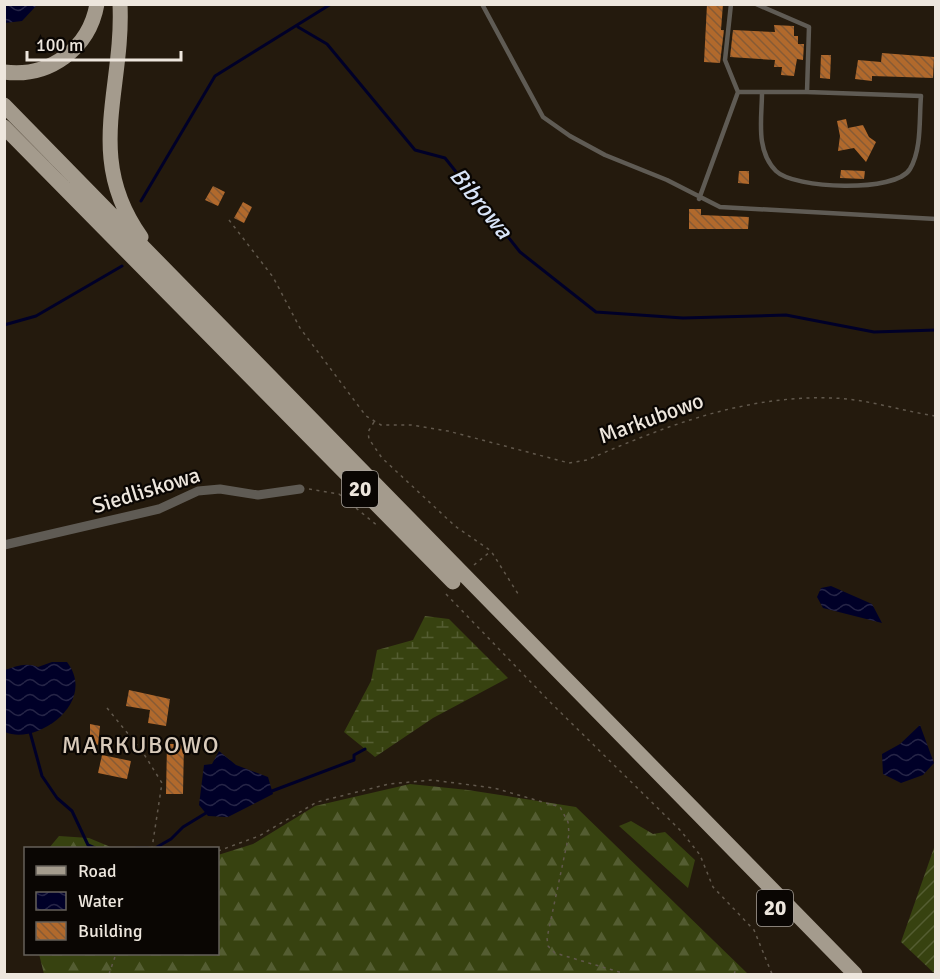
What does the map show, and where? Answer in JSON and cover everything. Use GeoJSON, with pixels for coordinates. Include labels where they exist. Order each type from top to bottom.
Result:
{"type":"FeatureCollection","features":[{"type":"Feature","properties":{"kind":"main road"},"geometry":{"type":"LineString","coordinates":[[4,72],[29,73],[61,61],[75,49],[86,34],[97,4]]}},
{"type":"Feature","properties":{"kind":"main road"},"geometry":{"type":"LineString","coordinates":[[120,4],[110,126],[111,168],[117,191],[132,223],[173,276]]}},
{"type":"Feature","properties":{"kind":"main road","name":"20"},"geometry":{"type":"LineString","coordinates":[[4,105],[173,276],[452,566],[855,975]]}},
{"type":"Feature","properties":{"kind":"main road","name":"20"},"geometry":{"type":"LineString","coordinates":[[4,127],[840,975]]}},
{"type":"Feature","properties":{"kind":"street","name":"Siedliskowa"},"geometry":{"type":"LineString","coordinates":[[4,545],[159,509],[198,491],[220,489],[258,495],[300,489]]}},
{"type":"Feature","properties":{"kind":"lane"},"geometry":{"type":"LineString","coordinates":[[482,4],[543,117],[588,146],[667,180],[720,207],[936,219]]}},
{"type":"Feature","properties":{"kind":"lane"},"geometry":{"type":"LineString","coordinates":[[699,198],[738,92],[726,60],[731,4]]}},
{"type":"Feature","properties":{"kind":"lane"},"geometry":{"type":"LineString","coordinates":[[756,4],[809,27],[807,92]]}},
{"type":"Feature","properties":{"kind":"lane"},"geometry":{"type":"LineString","coordinates":[[738,92],[762,92],[807,92],[921,96],[917,144],[910,168],[902,177],[884,184],[804,183],[789,179],[777,172],[761,146],[762,92]]}},
{"type":"Feature","properties":{"kind":"path"},"geometry":{"type":"LineString","coordinates":[[229,220],[273,277],[300,328],[366,416],[375,421],[368,432],[369,439],[382,458],[455,526],[491,551],[520,597]]}},
{"type":"Feature","properties":{"kind":"path","name":"Markubowo"},"geometry":{"type":"LineString","coordinates":[[375,421],[381,425],[411,425],[448,431],[569,463],[586,460],[700,415],[761,402],[831,398],[873,401],[909,412],[936,416]]}},
{"type":"Feature","properties":{"kind":"path"},"geometry":{"type":"LineString","coordinates":[[300,489],[320,489],[339,494],[384,531]]}},
{"type":"Feature","properties":{"kind":"path"},"geometry":{"type":"LineString","coordinates":[[474,565],[491,551]]}},
{"type":"Feature","properties":{"kind":"path"},"geometry":{"type":"LineString","coordinates":[[441,589],[550,702],[681,831],[700,855],[713,887],[754,930],[772,975]]}},
{"type":"Feature","properties":{"kind":"path"},"geometry":{"type":"LineString","coordinates":[[107,708],[142,751],[162,783],[152,847]]}},
{"type":"Feature","properties":{"kind":"path"},"geometry":{"type":"LineString","coordinates":[[219,851],[260,836],[317,802],[389,784],[432,780],[494,788],[560,807],[568,822],[569,834],[547,938],[548,946],[555,953],[626,975]]}},
{"type":"Feature","properties":{"kind":"path"},"geometry":{"type":"LineString","coordinates":[[109,975],[116,955]]}},
{"type":"Feature","properties":{"kind":"path"},"geometry":{"type":"LineString","coordinates":[[734,975],[736,969]]}},
{"type":"Feature","properties":{"kind":"green space"},"geometry":{"type":"Polygon","coordinates":[[[425,616],[449,619],[508,678],[433,718],[375,757],[344,732],[371,681],[377,650],[413,640],[425,616]]]}},
{"type":"Feature","properties":{"kind":"green space"},"geometry":{"type":"Polygon","coordinates":[[[410,784],[468,790],[576,807],[748,974],[44,974],[39,955],[219,955],[219,855],[253,844],[315,806],[410,784]]]}},
{"type":"Feature","properties":{"kind":"green space"},"geometry":{"type":"Polygon","coordinates":[[[631,821],[653,834],[665,832],[695,860],[688,888],[619,826],[631,821]]]}},
{"type":"Feature","properties":{"kind":"green space"},"geometry":{"type":"Polygon","coordinates":[[[59,836],[89,838],[111,847],[50,847],[59,836]]]}},
{"type":"Feature","properties":{"kind":"green space"},"geometry":{"type":"Polygon","coordinates":[[[935,845],[936,974],[901,942],[935,845]]]}},
{"type":"Feature","properties":{"kind":"water"},"geometry":{"type":"Polygon","coordinates":[[[4,5],[37,5],[22,21],[5,23],[4,5]]]}},
{"type":"Feature","properties":{"kind":"water"},"geometry":{"type":"Polygon","coordinates":[[[831,586],[872,604],[882,623],[823,608],[817,597],[821,588],[831,586]]]}},
{"type":"Feature","properties":{"kind":"water"},"geometry":{"type":"Polygon","coordinates":[[[52,662],[67,662],[75,677],[75,692],[69,705],[60,717],[47,727],[33,733],[18,735],[5,732],[5,670],[25,665],[38,667],[52,662]]]}},
{"type":"Feature","properties":{"kind":"water"},"geometry":{"type":"Polygon","coordinates":[[[920,725],[934,763],[923,775],[901,783],[883,774],[882,754],[900,744],[920,725]]]}},
{"type":"Feature","properties":{"kind":"water"},"geometry":{"type":"Polygon","coordinates":[[[219,751],[236,765],[268,777],[273,794],[228,817],[208,816],[199,805],[204,765],[212,764],[219,751]]]}},
{"type":"Feature","properties":{"kind":"building"},"geometry":{"type":"Polygon","coordinates":[[[707,4],[723,4],[721,30],[724,30],[720,63],[704,62],[707,4]]]}},
{"type":"Feature","properties":{"kind":"building"},"geometry":{"type":"Polygon","coordinates":[[[774,25],[794,26],[794,36],[798,36],[798,44],[804,44],[803,60],[797,59],[794,76],[781,75],[782,67],[774,67],[775,60],[730,57],[733,30],[775,32],[774,25]]]}},
{"type":"Feature","properties":{"kind":"building"},"geometry":{"type":"Polygon","coordinates":[[[882,53],[934,57],[933,78],[872,76],[872,81],[855,79],[858,60],[881,62],[882,53]]]}},
{"type":"Feature","properties":{"kind":"building"},"geometry":{"type":"Polygon","coordinates":[[[821,55],[831,55],[830,79],[820,78],[821,55]]]}},
{"type":"Feature","properties":{"kind":"building"},"geometry":{"type":"Polygon","coordinates":[[[846,119],[848,128],[863,125],[869,137],[876,142],[866,162],[854,148],[838,151],[840,136],[837,121],[846,119]]]}},
{"type":"Feature","properties":{"kind":"building"},"geometry":{"type":"Polygon","coordinates":[[[841,170],[865,171],[864,179],[840,178],[841,170]]]}},
{"type":"Feature","properties":{"kind":"building"},"geometry":{"type":"Polygon","coordinates":[[[739,171],[749,171],[749,184],[738,183],[739,171]]]}},
{"type":"Feature","properties":{"kind":"building"},"geometry":{"type":"Polygon","coordinates":[[[213,186],[225,192],[218,206],[205,200],[213,186]]]}},
{"type":"Feature","properties":{"kind":"building"},"geometry":{"type":"Polygon","coordinates":[[[243,202],[252,207],[244,223],[234,218],[243,202]]]}},
{"type":"Feature","properties":{"kind":"building"},"geometry":{"type":"Polygon","coordinates":[[[689,209],[701,209],[701,215],[749,217],[748,229],[689,229],[689,209]]]}},
{"type":"Feature","properties":{"kind":"building"},"geometry":{"type":"Polygon","coordinates":[[[129,690],[170,699],[166,726],[148,723],[150,710],[126,706],[129,690]]]}},
{"type":"Feature","properties":{"kind":"building"},"geometry":{"type":"Polygon","coordinates":[[[90,724],[100,726],[98,745],[90,743],[90,724]]]}},
{"type":"Feature","properties":{"kind":"building"},"geometry":{"type":"Polygon","coordinates":[[[167,744],[184,744],[183,794],[166,794],[167,744]]]}},
{"type":"Feature","properties":{"kind":"building"},"geometry":{"type":"Polygon","coordinates":[[[102,755],[131,761],[127,779],[98,773],[102,755]]]}},
{"type":"Feature","properties":{"kind":"waterway","name":"Bibrowa"},"geometry":{"type":"LineString","coordinates":[[141,201],[215,76],[331,4]]}},
{"type":"Feature","properties":{"kind":"waterway","name":"Bibrowa"},"geometry":{"type":"LineString","coordinates":[[298,27],[327,44],[415,150],[445,158],[520,252],[596,312],[683,318],[786,315],[874,332],[936,330]]}},
{"type":"Feature","properties":{"kind":"waterway","name":"Bibrowa"},"geometry":{"type":"LineString","coordinates":[[4,325],[36,316],[122,266]]}},
{"type":"Feature","properties":{"kind":"waterway"},"geometry":{"type":"LineString","coordinates":[[30,732],[42,776],[57,798],[72,811],[88,845],[93,847]]}},
{"type":"Feature","properties":{"kind":"waterway"},"geometry":{"type":"LineString","coordinates":[[272,791],[354,760],[354,755],[365,749]]}},
{"type":"Feature","properties":{"kind":"waterway"},"geometry":{"type":"LineString","coordinates":[[157,847],[206,813]]}},
{"type":"Feature","properties":{"kind":"district","name":"MARKUBOWO"},"geometry":{"type":"Point","coordinates":[141,745]}}]}
